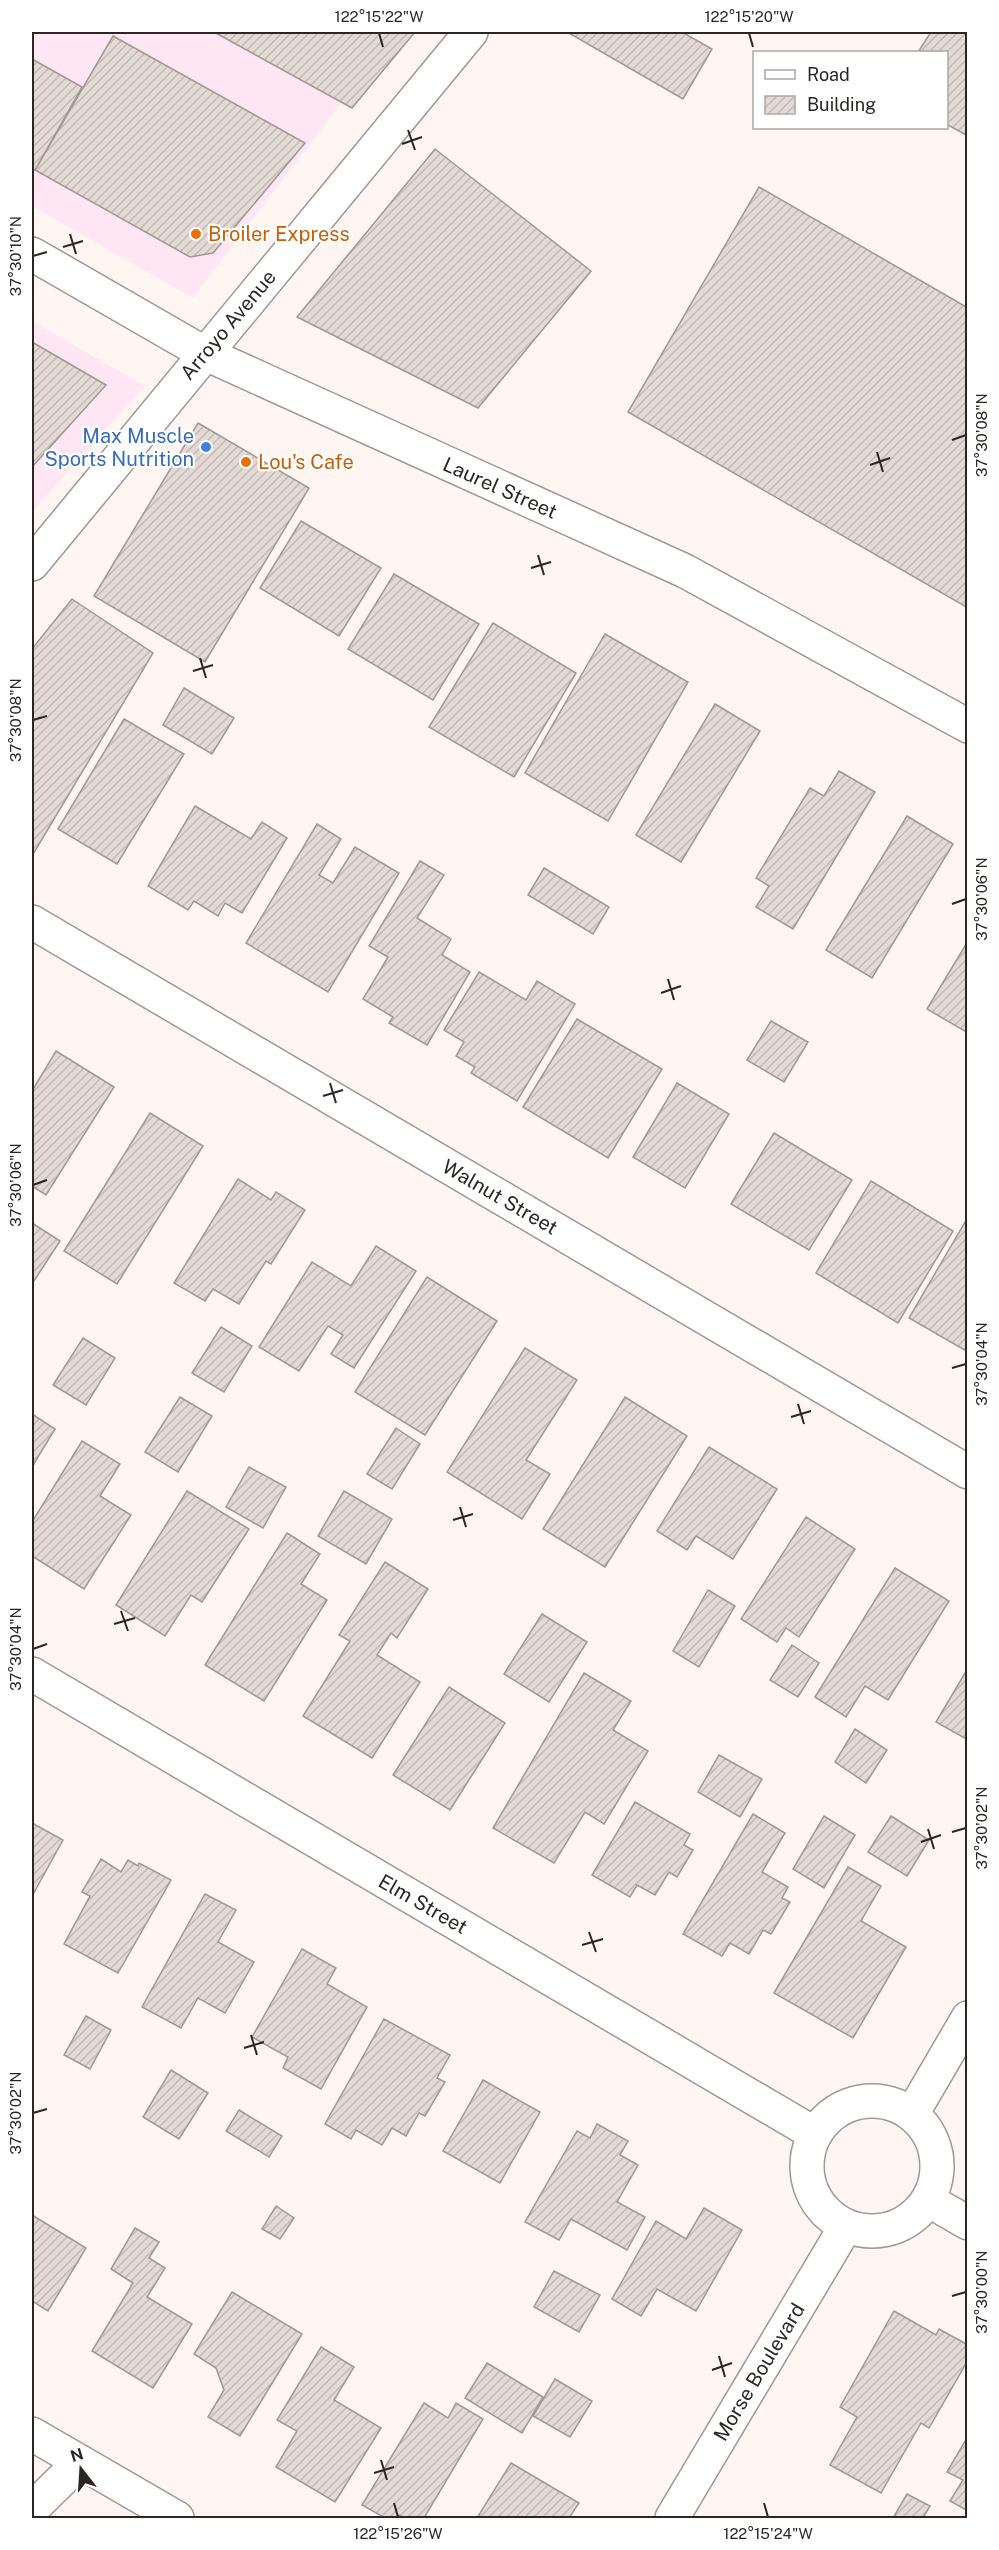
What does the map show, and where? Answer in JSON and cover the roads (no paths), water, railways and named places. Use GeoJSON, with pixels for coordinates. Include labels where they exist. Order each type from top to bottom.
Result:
{"type":"FeatureCollection","features":[{"type":"Feature","properties":{"kind":"street","name":"Arroyo Avenue"},"geometry":{"type":"LineString","coordinates":[[32,564],[471,32]]}},
{"type":"Feature","properties":{"kind":"street","name":"Laurel Street"},"geometry":{"type":"LineString","coordinates":[[32,254],[204,353],[685,571],[968,726]]}},
{"type":"Feature","properties":{"kind":"street","name":"Walnut Street"},"geometry":{"type":"LineString","coordinates":[[32,921],[968,1472]]}},
{"type":"Feature","properties":{"kind":"street","name":"Elm Street"},"geometry":{"type":"LineString","coordinates":[[32,1674],[815,2134]]}},
{"type":"Feature","properties":{"kind":"street"},"geometry":{"type":"LineString","coordinates":[[912,2114],[968,2018]]}},
{"type":"Feature","properties":{"kind":"street"},"geometry":{"type":"LineString","coordinates":[[870,2101],[892,2104],[912,2114],[928,2132],[937,2154],[936,2177],[928,2200],[913,2217],[892,2228],[868,2231],[846,2226],[828,2214],[814,2196],[808,2176],[808,2155],[815,2134],[829,2116],[849,2106],[870,2101]]}},
{"type":"Feature","properties":{"kind":"street"},"geometry":{"type":"LineString","coordinates":[[928,2200],[968,2223]]}},
{"type":"Feature","properties":{"kind":"street","name":"Morse Boulevard"},"geometry":{"type":"LineString","coordinates":[[672,2518],[846,2226]]}},
{"type":"Feature","properties":{"kind":"street"},"geometry":{"type":"LineString","coordinates":[[32,2434],[177,2518]]}},
{"type":"Feature","properties":{"kind":"street"},"geometry":{"type":"LineString","coordinates":[[32,2509],[80,2462]]}},
{"type":"Feature","properties":{"kind":"place","name":"Broiler Express"},"geometry":{"type":"Point","coordinates":[196,234]}},
{"type":"Feature","properties":{"kind":"place","name":"Max Muscle Sports Nutrition"},"geometry":{"type":"Point","coordinates":[206,447]}},
{"type":"Feature","properties":{"kind":"place","name":"Lou's Cafe"},"geometry":{"type":"Point","coordinates":[246,462]}}]}
